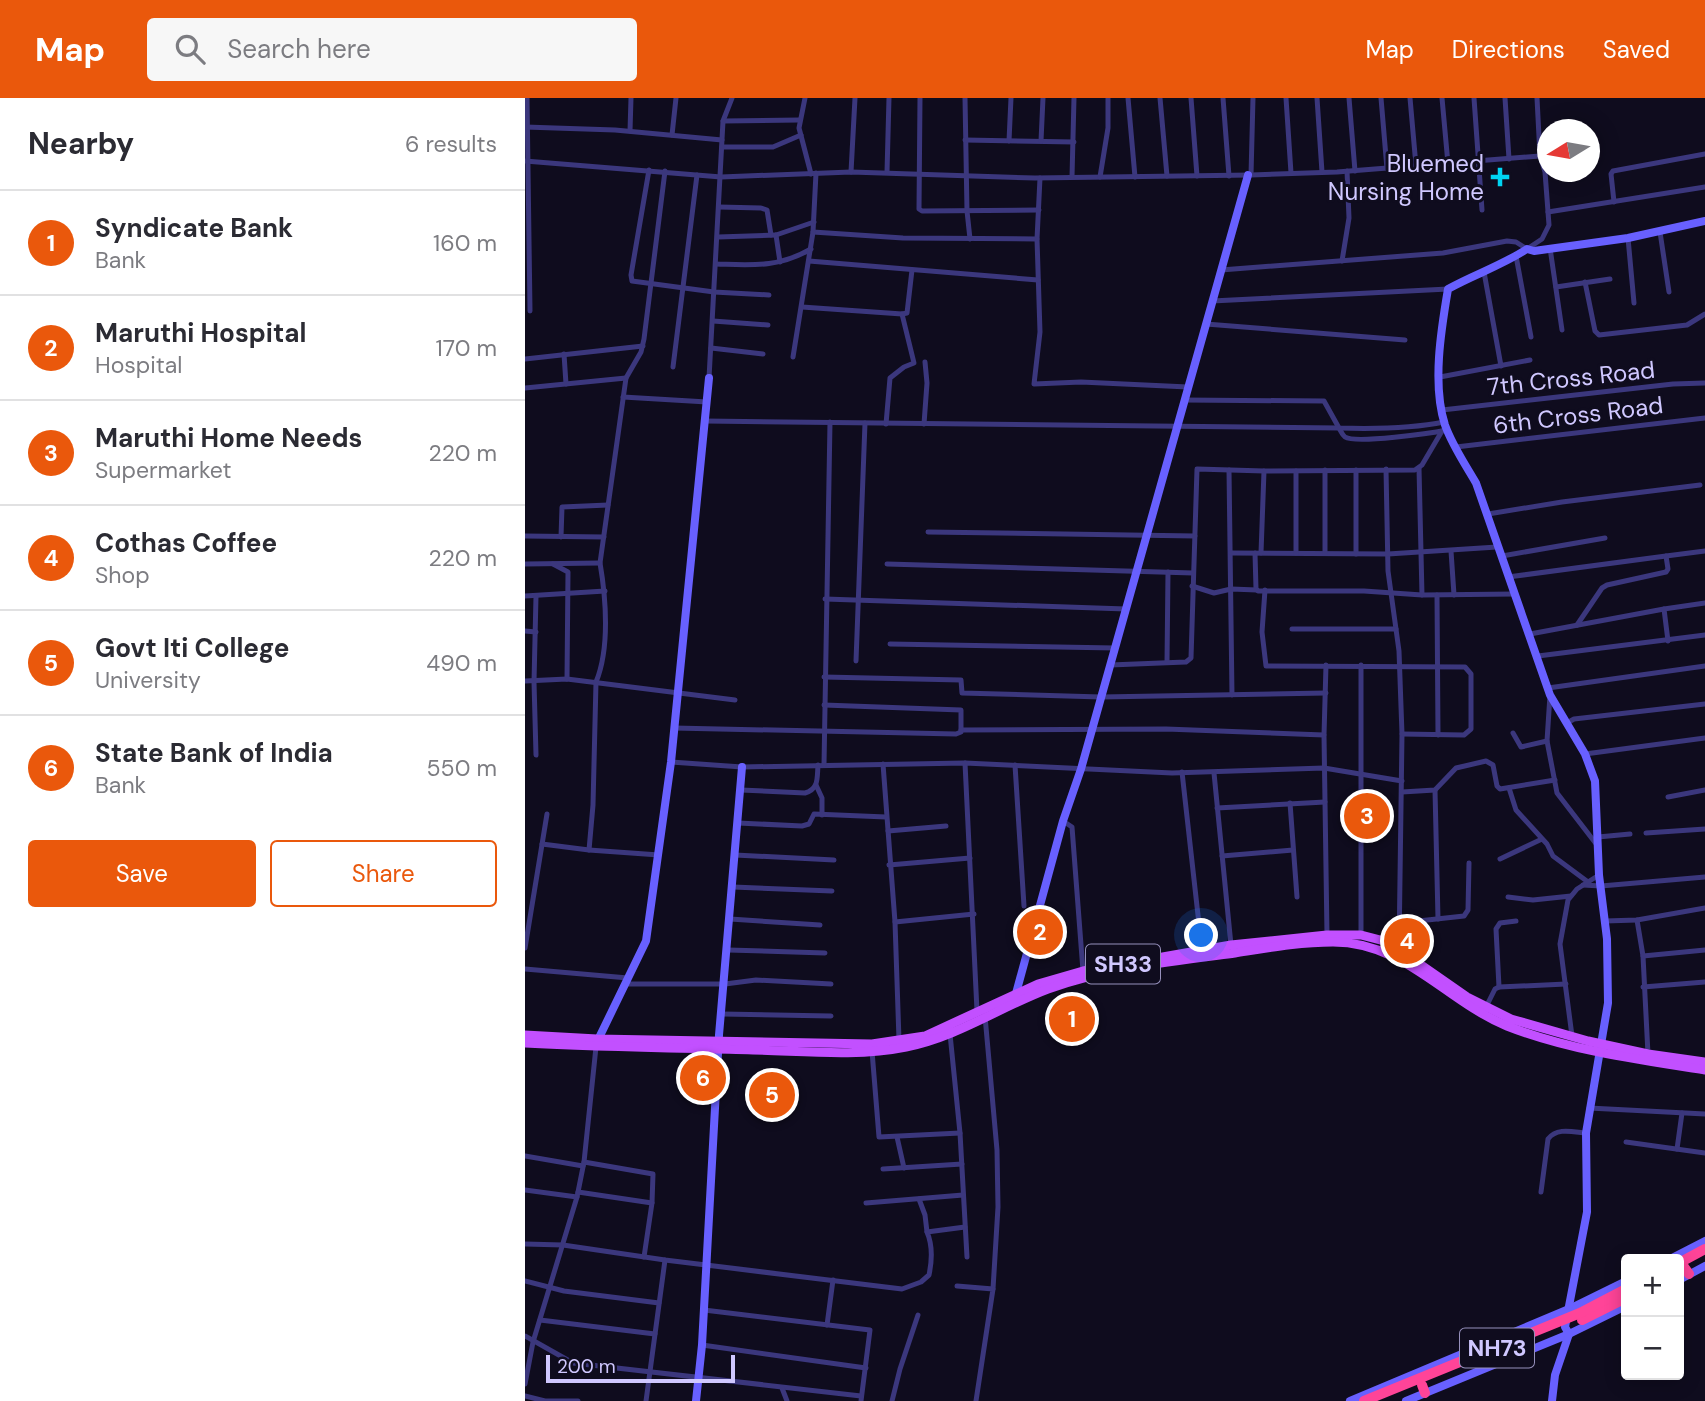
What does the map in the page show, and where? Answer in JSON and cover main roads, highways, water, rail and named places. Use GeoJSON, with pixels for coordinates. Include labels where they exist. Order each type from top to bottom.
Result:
{"type":"FeatureCollection","features":[{"type":"Feature","properties":{"kind":"highway"},"geometry":{"type":"LineString","coordinates":[[1684,1269],[1703,1248]]}},
{"type":"Feature","properties":{"kind":"highway","name":"NH73"},"geometry":{"type":"LineString","coordinates":[[1568,1322],[1621,1292]]}},
{"type":"Feature","properties":{"kind":"highway","name":"NH73"},"geometry":{"type":"LineString","coordinates":[[1364,1401],[1421,1382],[1621,1300]]}},
{"type":"Feature","properties":{"kind":"highway","name":"NH73"},"geometry":{"type":"LineString","coordinates":[[1385,1401],[1421,1382]]}},
{"type":"Feature","properties":{"kind":"main road","name":"SH33"},"geometry":{"type":"LineString","coordinates":[[1015,1000],[1038,984],[1083,971],[1231,946],[1327,935],[1360,935],[1388,942],[1486,1007],[1511,1019],[1601,1048],[1705,1062]]}},
{"type":"Feature","properties":{"kind":"main road","name":"SH33"},"geometry":{"type":"LineString","coordinates":[[525,1043],[850,1045],[899,1041],[925,1036],[1015,1000],[1072,981],[1134,968],[1331,942],[1374,947],[1394,955],[1479,1013],[1537,1036],[1705,1070]]}},
{"type":"Feature","properties":{"kind":"main road","name":"SH33"},"geometry":{"type":"LineString","coordinates":[[719,1045],[872,1051],[926,1043],[950,1034],[982,1014]]}},
{"type":"Feature","properties":{"kind":"main road","name":"SH33"},"geometry":{"type":"LineString","coordinates":[[525,1035],[596,1043]]}},
{"type":"Feature","properties":{"kind":"place","name":"Bluemed Nursing Home"},"geometry":{"type":"Point","coordinates":[1500,177]}},
{"type":"Feature","properties":{"kind":"place","name":"Maruthi Home Needs"},"geometry":{"type":"Point","coordinates":[1367,816]}},
{"type":"Feature","properties":{"kind":"place","name":"Maruthi Hospital"},"geometry":{"type":"Point","coordinates":[1040,932]}},
{"type":"Feature","properties":{"kind":"place","name":"Cothas Coffee"},"geometry":{"type":"Point","coordinates":[1407,941]}},
{"type":"Feature","properties":{"kind":"place","name":"Syndicate Bank"},"geometry":{"type":"Point","coordinates":[1072,1019]}},
{"type":"Feature","properties":{"kind":"place","name":"State Bank of India"},"geometry":{"type":"Point","coordinates":[703,1078]}},
{"type":"Feature","properties":{"kind":"place","name":"Govt Iti College"},"geometry":{"type":"Point","coordinates":[772,1095]}}]}
